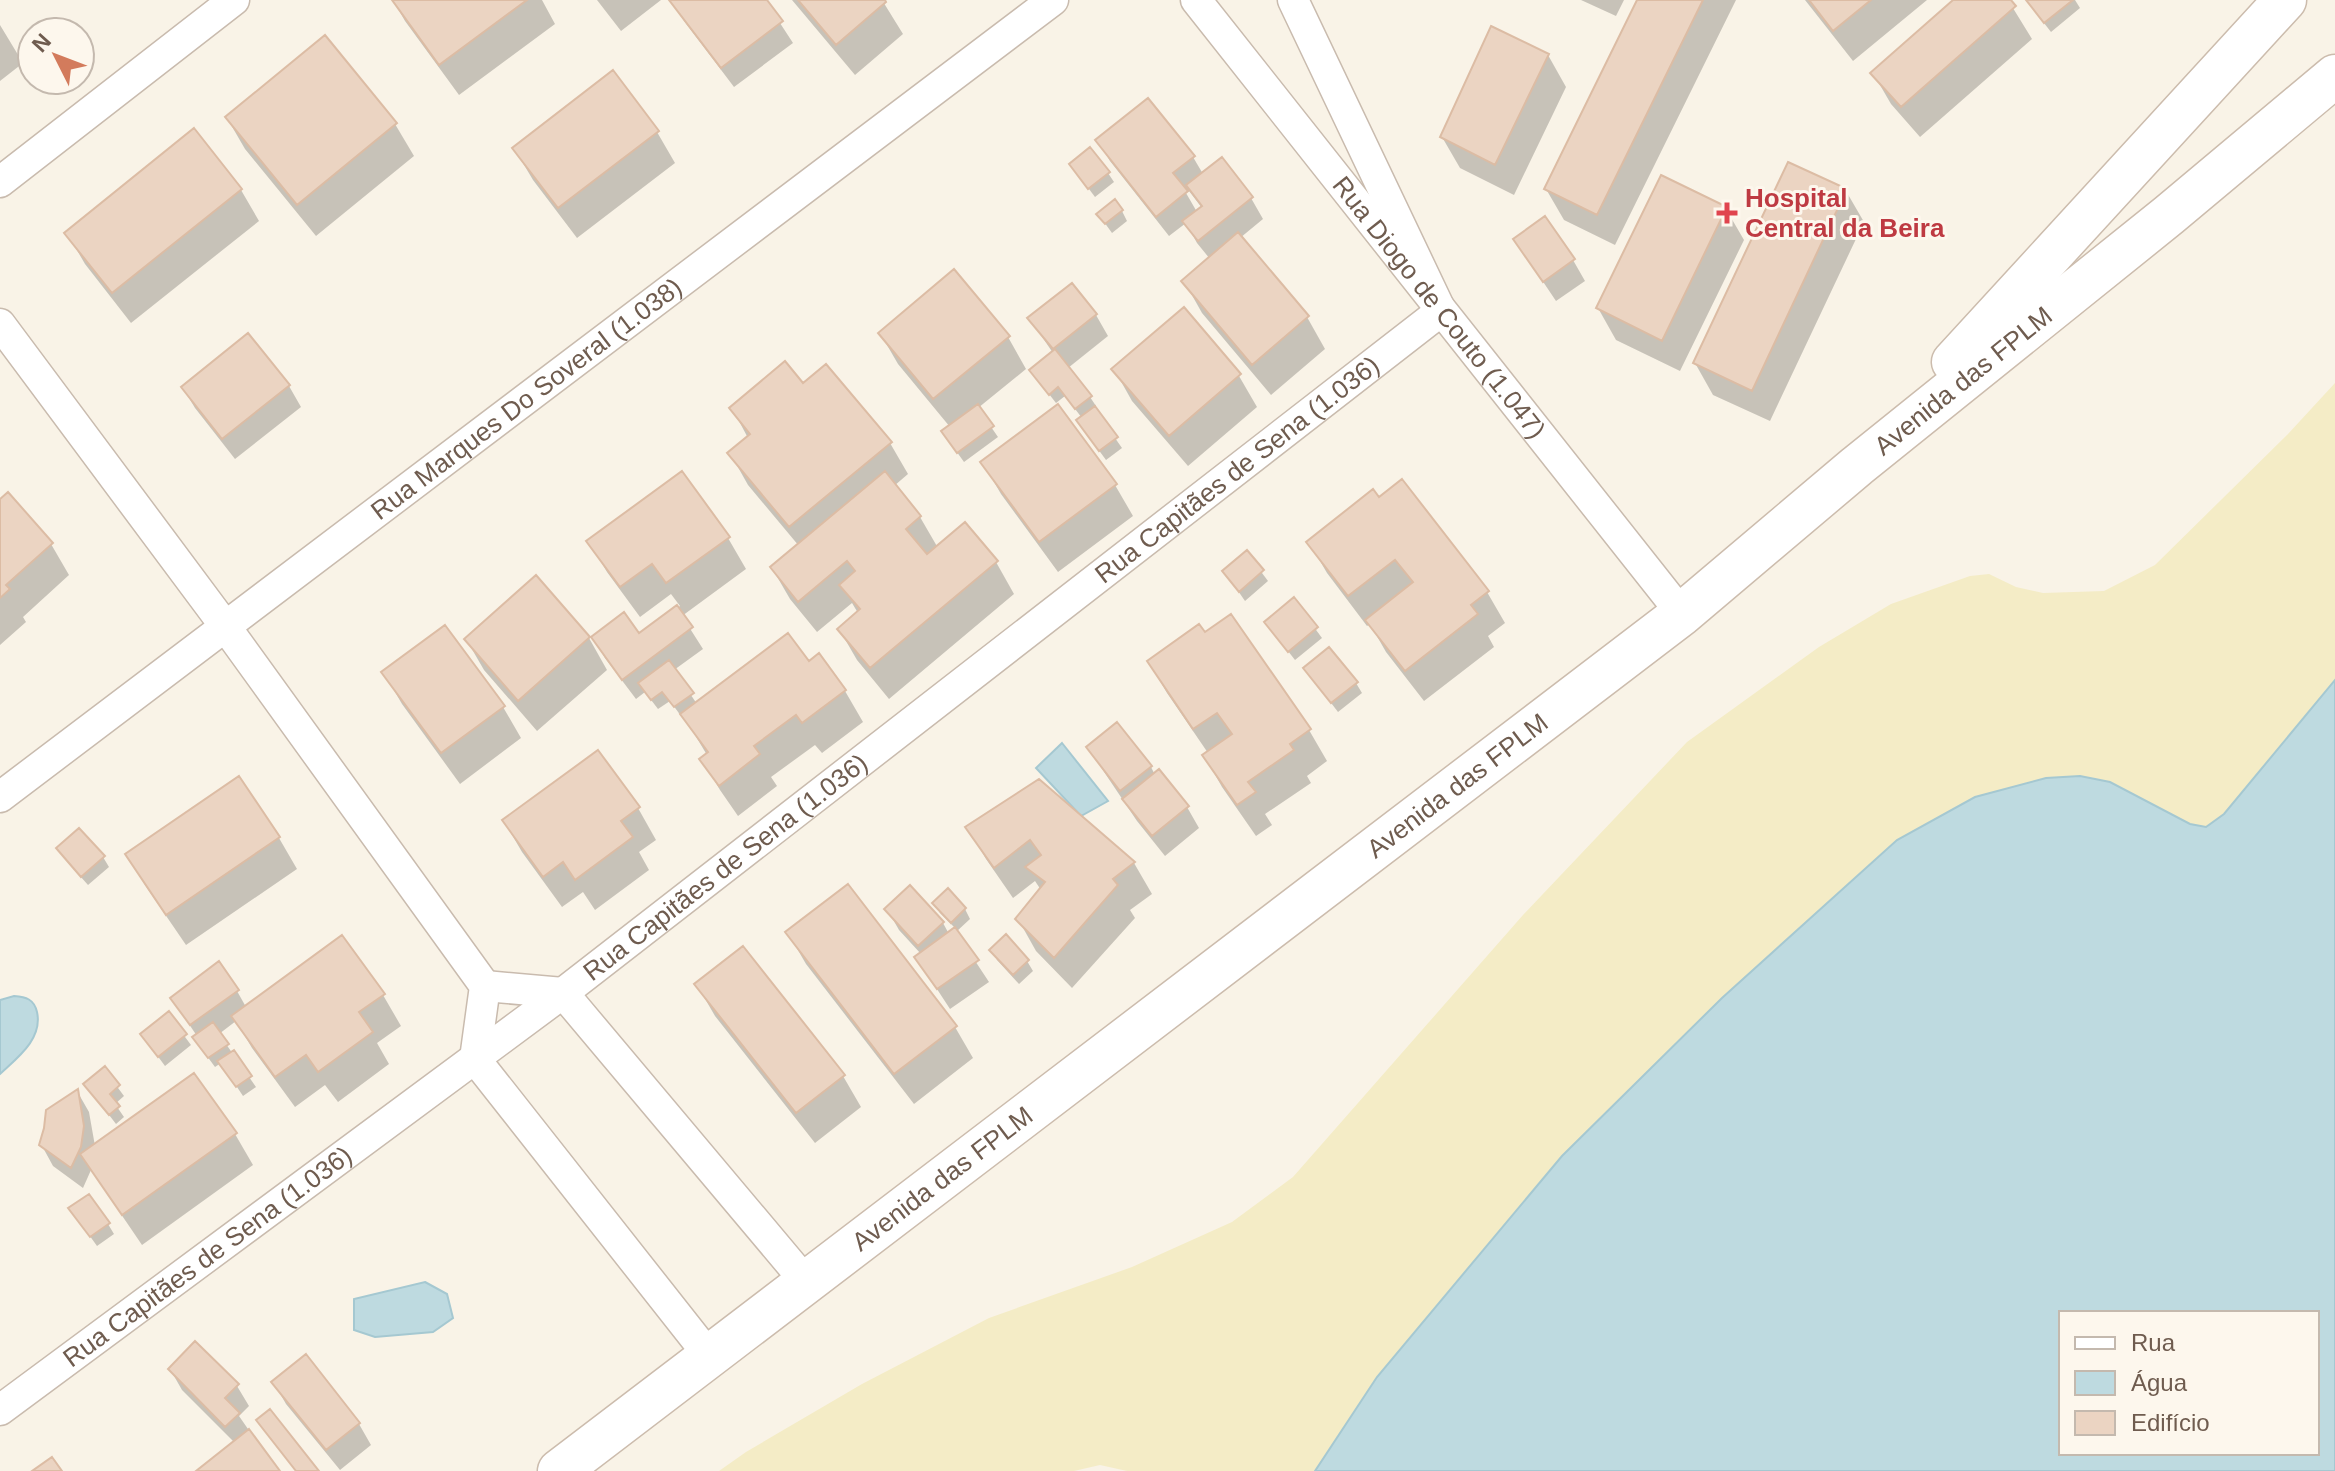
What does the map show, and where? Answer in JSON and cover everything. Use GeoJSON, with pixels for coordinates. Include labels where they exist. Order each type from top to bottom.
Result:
{"type":"FeatureCollection","features":[{"type":"Feature","properties":{"kind":"street"},"geometry":{"type":"LineString","coordinates":[[0,182],[234,0]]}},
{"type":"Feature","properties":{"kind":"street","name":"Rua Marques Do Soveral (1.038)"},"geometry":{"type":"LineString","coordinates":[[0,797],[1053,0]]}},
{"type":"Feature","properties":{"kind":"street","name":"Rua Diogo de Couto (1.047)"},"geometry":{"type":"LineString","coordinates":[[1196,0],[1682,614]]}},
{"type":"Feature","properties":{"kind":"street"},"geometry":{"type":"LineString","coordinates":[[1293,0],[1441,311]]}},
{"type":"Feature","properties":{"kind":"street"},"geometry":{"type":"LineString","coordinates":[[1857,466],[2285,0]]}},
{"type":"Feature","properties":{"kind":"street","name":"Avenida das FPLM"},"geometry":{"type":"LineString","coordinates":[[559,1471],[1682,614],[1857,466],[2169,215],[2335,76]]}},
{"type":"Feature","properties":{"kind":"street","name":"Rua Capitães de Sena (1.036)"},"geometry":{"type":"LineString","coordinates":[[0,1410],[563,993],[1441,311]]}},
{"type":"Feature","properties":{"kind":"street"},"geometry":{"type":"LineString","coordinates":[[0,324],[225,626],[485,986],[475,1059],[710,1357]]}},
{"type":"Feature","properties":{"kind":"street"},"geometry":{"type":"LineString","coordinates":[[485,986],[563,993],[806,1282]]}},
{"type":"Feature","properties":{"kind":"sand"},"geometry":{"type":"Polygon","coordinates":[[[2335,383],[2335,680],[2224,814],[2206,827],[2190,824],[2110,782],[2080,776],[2046,778],[1975,797],[1897,840],[1722,998],[1562,1156],[1377,1377],[1315,1471],[1127,1471],[1100,1465],[1074,1471],[719,1471],[862,1384],[989,1318],[1132,1267],[1232,1222],[1293,1177],[1523,915],[1687,742],[1819,647],[1891,604],[1970,576],[1989,574],[2016,587],[2043,593],[2104,591],[2155,565],[2288,434],[2335,383]]]}},
{"type":"Feature","properties":{"kind":"water"},"geometry":{"type":"Polygon","coordinates":[[[2335,680],[2335,1471],[1315,1471],[1377,1377],[1562,1156],[1722,998],[1897,840],[1975,797],[2046,778],[2080,776],[2110,782],[2190,824],[2206,827],[2224,814],[2335,680]]]}},
{"type":"Feature","properties":{"kind":"water"},"geometry":{"type":"Polygon","coordinates":[[[1062,743],[1108,801],[1081,816],[1036,768],[1062,743]]]}},
{"type":"Feature","properties":{"kind":"water"},"geometry":{"type":"Polygon","coordinates":[[[14,996],[32,1001],[38,1022],[27,1047],[0,1074],[0,1000],[14,996]]]}},
{"type":"Feature","properties":{"kind":"water"},"geometry":{"type":"Polygon","coordinates":[[[425,1282],[447,1294],[453,1318],[433,1332],[375,1337],[354,1330],[354,1299],[425,1282]]]}},
{"type":"Feature","properties":{"kind":"building"},"geometry":{"type":"Polygon","coordinates":[[[392,0],[527,0],[439,65],[392,0]]]}},
{"type":"Feature","properties":{"kind":"building"},"geometry":{"type":"Polygon","coordinates":[[[669,0],[767,0],[783,21],[721,68],[669,0]]]}},
{"type":"Feature","properties":{"kind":"building"},"geometry":{"type":"Polygon","coordinates":[[[798,0],[885,0],[886,2],[836,45],[798,0]]]}},
{"type":"Feature","properties":{"kind":"building"},"geometry":{"type":"Polygon","coordinates":[[[1637,0],[1703,0],[1597,215],[1544,189],[1637,0]]]}},
{"type":"Feature","properties":{"kind":"building"},"geometry":{"type":"Polygon","coordinates":[[[1809,0],[1871,0],[1833,31],[1809,0]]]}},
{"type":"Feature","properties":{"kind":"building"},"geometry":{"type":"Polygon","coordinates":[[[1953,0],[2011,0],[2016,6],[1901,107],[1870,73],[1953,0]]]}},
{"type":"Feature","properties":{"kind":"building"},"geometry":{"type":"Polygon","coordinates":[[[2026,0],[2073,0],[2044,23],[2026,0]]]}},
{"type":"Feature","properties":{"kind":"building"},"geometry":{"type":"Polygon","coordinates":[[[1491,26],[1549,54],[1495,165],[1440,137],[1491,26]]]}},
{"type":"Feature","properties":{"kind":"building"},"geometry":{"type":"Polygon","coordinates":[[[325,35],[397,123],[297,205],[225,117],[325,35]]]}},
{"type":"Feature","properties":{"kind":"building"},"geometry":{"type":"Polygon","coordinates":[[[613,70],[659,131],[558,208],[512,148],[613,70]]]}},
{"type":"Feature","properties":{"kind":"building"},"geometry":{"type":"Polygon","coordinates":[[[1148,98],[1195,156],[1173,173],[1188,191],[1156,217],[1095,140],[1148,98]]]}},
{"type":"Feature","properties":{"kind":"building"},"geometry":{"type":"Polygon","coordinates":[[[194,128],[242,189],[112,293],[64,233],[194,128]]]}},
{"type":"Feature","properties":{"kind":"building"},"geometry":{"type":"Polygon","coordinates":[[[1090,147],[1110,172],[1088,189],[1069,164],[1090,147]]]}},
{"type":"Feature","properties":{"kind":"building"},"geometry":{"type":"Polygon","coordinates":[[[1222,157],[1253,197],[1198,241],[1182,221],[1202,206],[1186,185],[1222,157]]]}},
{"type":"Feature","properties":{"kind":"building"},"geometry":{"type":"Polygon","coordinates":[[[1788,162],[1847,189],[1752,391],[1693,363],[1788,162]]]}},
{"type":"Feature","properties":{"kind":"building"},"geometry":{"type":"Polygon","coordinates":[[[1661,175],[1727,207],[1662,341],[1596,308],[1661,175]]]}},
{"type":"Feature","properties":{"kind":"building"},"geometry":{"type":"Polygon","coordinates":[[[1115,199],[1123,210],[1105,224],[1096,214],[1115,199]]]}},
{"type":"Feature","properties":{"kind":"building"},"geometry":{"type":"Polygon","coordinates":[[[1545,216],[1575,259],[1543,282],[1513,239],[1545,216]]]}},
{"type":"Feature","properties":{"kind":"building"},"geometry":{"type":"Polygon","coordinates":[[[1238,232],[1309,316],[1252,365],[1181,281],[1238,232]]]}},
{"type":"Feature","properties":{"kind":"building"},"geometry":{"type":"Polygon","coordinates":[[[954,269],[1010,336],[933,399],[878,333],[954,269]]]}},
{"type":"Feature","properties":{"kind":"building"},"geometry":{"type":"Polygon","coordinates":[[[1072,283],[1097,314],[1053,349],[1027,318],[1072,283]]]}},
{"type":"Feature","properties":{"kind":"building"},"geometry":{"type":"Polygon","coordinates":[[[1184,307],[1241,374],[1169,436],[1111,369],[1184,307]]]}},
{"type":"Feature","properties":{"kind":"building"},"geometry":{"type":"Polygon","coordinates":[[[248,333],[290,385],[222,439],[181,387],[248,333]]]}},
{"type":"Feature","properties":{"kind":"building"},"geometry":{"type":"Polygon","coordinates":[[[1055,349],[1092,396],[1075,409],[1058,387],[1049,395],[1029,370],[1055,349]]]}},
{"type":"Feature","properties":{"kind":"building"},"geometry":{"type":"Polygon","coordinates":[[[785,361],[803,383],[826,364],[892,442],[789,527],[727,453],[750,434],[729,408],[785,361]]]}},
{"type":"Feature","properties":{"kind":"building"},"geometry":{"type":"Polygon","coordinates":[[[978,404],[994,426],[957,453],[941,431],[978,404]]]}},
{"type":"Feature","properties":{"kind":"building"},"geometry":{"type":"Polygon","coordinates":[[[1058,404],[1117,484],[1039,542],[980,462],[1058,404]]]}},
{"type":"Feature","properties":{"kind":"building"},"geometry":{"type":"Polygon","coordinates":[[[1095,406],[1118,437],[1099,451],[1076,420],[1095,406]]]}},
{"type":"Feature","properties":{"kind":"building"},"geometry":{"type":"Polygon","coordinates":[[[682,471],[730,537],[666,583],[652,564],[620,587],[586,541],[682,471]]]}},
{"type":"Feature","properties":{"kind":"building"},"geometry":{"type":"Polygon","coordinates":[[[885,471],[921,516],[906,529],[927,554],[965,522],[998,561],[870,668],[837,629],[860,609],[839,585],[855,571],[847,561],[798,602],[770,567],[885,471]]]}},
{"type":"Feature","properties":{"kind":"building"},"geometry":{"type":"Polygon","coordinates":[[[1402,479],[1489,591],[1471,605],[1478,614],[1405,671],[1365,620],[1413,582],[1395,560],[1348,596],[1306,542],[1373,489],[1379,497],[1402,479]]]}},
{"type":"Feature","properties":{"kind":"building"},"geometry":{"type":"Polygon","coordinates":[[[8,492],[53,543],[6,585],[10,589],[0,598],[0,499],[8,492]]]}},
{"type":"Feature","properties":{"kind":"building"},"geometry":{"type":"Polygon","coordinates":[[[1247,550],[1264,570],[1239,592],[1222,571],[1247,550]]]}},
{"type":"Feature","properties":{"kind":"building"},"geometry":{"type":"Polygon","coordinates":[[[536,575],[590,637],[518,701],[464,639],[536,575]]]}},
{"type":"Feature","properties":{"kind":"building"},"geometry":{"type":"Polygon","coordinates":[[[1294,597],[1318,627],[1288,652],[1264,622],[1294,597]]]}},
{"type":"Feature","properties":{"kind":"building"},"geometry":{"type":"Polygon","coordinates":[[[677,605],[693,627],[622,680],[591,637],[624,612],[639,633],[677,605]]]}},
{"type":"Feature","properties":{"kind":"building"},"geometry":{"type":"Polygon","coordinates":[[[1231,614],[1311,729],[1290,744],[1294,750],[1248,782],[1256,792],[1237,805],[1202,755],[1232,734],[1217,713],[1193,729],[1147,661],[1199,624],[1205,632],[1231,614]]]}},
{"type":"Feature","properties":{"kind":"building"},"geometry":{"type":"Polygon","coordinates":[[[445,625],[505,706],[441,753],[381,672],[445,625]]]}},
{"type":"Feature","properties":{"kind":"building"},"geometry":{"type":"Polygon","coordinates":[[[788,633],[809,661],[819,653],[846,690],[802,723],[796,715],[754,746],[760,754],[719,786],[699,759],[708,752],[680,714],[788,633]]]}},
{"type":"Feature","properties":{"kind":"building"},"geometry":{"type":"Polygon","coordinates":[[[1329,647],[1358,682],[1331,703],[1303,668],[1329,647]]]}},
{"type":"Feature","properties":{"kind":"building"},"geometry":{"type":"Polygon","coordinates":[[[669,660],[694,693],[674,707],[662,692],[651,700],[638,683],[669,660]]]}},
{"type":"Feature","properties":{"kind":"building"},"geometry":{"type":"Polygon","coordinates":[[[1117,722],[1152,766],[1120,791],[1086,747],[1117,722]]]}},
{"type":"Feature","properties":{"kind":"building"},"geometry":{"type":"Polygon","coordinates":[[[598,750],[640,807],[621,821],[633,837],[575,880],[563,862],[543,877],[502,820],[598,750]]]}},
{"type":"Feature","properties":{"kind":"building"},"geometry":{"type":"Polygon","coordinates":[[[1159,769],[1189,806],[1152,836],[1122,799],[1159,769]]]}},
{"type":"Feature","properties":{"kind":"building"},"geometry":{"type":"Polygon","coordinates":[[[239,776],[280,837],[166,915],[125,854],[239,776]]]}},
{"type":"Feature","properties":{"kind":"building"},"geometry":{"type":"Polygon","coordinates":[[[1039,779],[1135,862],[1113,879],[1118,885],[1054,958],[1015,919],[1045,882],[1025,867],[1041,855],[1030,840],[994,868],[965,827],[1039,779]]]}},
{"type":"Feature","properties":{"kind":"building"},"geometry":{"type":"Polygon","coordinates":[[[79,828],[105,856],[81,877],[56,848],[79,828]]]}},
{"type":"Feature","properties":{"kind":"building"},"geometry":{"type":"Polygon","coordinates":[[[848,884],[957,1026],[894,1074],[785,932],[848,884]]]}},
{"type":"Feature","properties":{"kind":"building"},"geometry":{"type":"Polygon","coordinates":[[[910,885],[944,922],[918,946],[884,909],[910,885]]]}},
{"type":"Feature","properties":{"kind":"building"},"geometry":{"type":"Polygon","coordinates":[[[948,888],[966,908],[951,923],[932,903],[948,888]]]}},
{"type":"Feature","properties":{"kind":"building"},"geometry":{"type":"Polygon","coordinates":[[[955,927],[979,960],[937,989],[914,957],[955,927]]]}},
{"type":"Feature","properties":{"kind":"building"},"geometry":{"type":"Polygon","coordinates":[[[1006,934],[1029,960],[1013,975],[989,950],[1006,934]]]}},
{"type":"Feature","properties":{"kind":"building"},"geometry":{"type":"Polygon","coordinates":[[[342,935],[385,994],[359,1012],[373,1032],[318,1072],[306,1055],[275,1077],[231,1016],[342,935]]]}},
{"type":"Feature","properties":{"kind":"building"},"geometry":{"type":"Polygon","coordinates":[[[743,946],[845,1075],[796,1113],[694,984],[743,946]]]}},
{"type":"Feature","properties":{"kind":"building"},"geometry":{"type":"Polygon","coordinates":[[[219,961],[239,990],[190,1025],[170,998],[219,961]]]}},
{"type":"Feature","properties":{"kind":"building"},"geometry":{"type":"Polygon","coordinates":[[[169,1011],[187,1034],[158,1057],[140,1034],[169,1011]]]}},
{"type":"Feature","properties":{"kind":"building"},"geometry":{"type":"Polygon","coordinates":[[[213,1022],[229,1044],[208,1058],[192,1037],[213,1022]]]}},
{"type":"Feature","properties":{"kind":"building"},"geometry":{"type":"Polygon","coordinates":[[[234,1050],[252,1076],[236,1087],[217,1061],[234,1050]]]}},
{"type":"Feature","properties":{"kind":"building"},"geometry":{"type":"Polygon","coordinates":[[[105,1066],[120,1085],[110,1094],[120,1106],[109,1115],[83,1084],[105,1066]]]}},
{"type":"Feature","properties":{"kind":"building"},"geometry":{"type":"Polygon","coordinates":[[[194,1073],[237,1133],[122,1215],[80,1154],[194,1073]]]}},
{"type":"Feature","properties":{"kind":"building"},"geometry":{"type":"Polygon","coordinates":[[[78,1089],[84,1126],[81,1147],[71,1168],[39,1145],[46,1110],[78,1089]]]}},
{"type":"Feature","properties":{"kind":"building"},"geometry":{"type":"Polygon","coordinates":[[[89,1194],[110,1223],[90,1237],[68,1208],[89,1194]]]}},
{"type":"Feature","properties":{"kind":"building"},"geometry":{"type":"Polygon","coordinates":[[[195,1341],[239,1384],[225,1398],[240,1413],[225,1427],[168,1369],[195,1341]]]}},
{"type":"Feature","properties":{"kind":"building"},"geometry":{"type":"Polygon","coordinates":[[[306,1354],[360,1423],[326,1450],[271,1382],[306,1354]]]}},
{"type":"Feature","properties":{"kind":"building"},"geometry":{"type":"Polygon","coordinates":[[[270,1409],[319,1471],[296,1471],[256,1420],[270,1409]]]}},
{"type":"Feature","properties":{"kind":"building"},"geometry":{"type":"Polygon","coordinates":[[[249,1429],[280,1471],[196,1471],[249,1429]]]}},
{"type":"Feature","properties":{"kind":"building"},"geometry":{"type":"Polygon","coordinates":[[[52,1457],[62,1471],[32,1471],[52,1457]]]}},
{"type":"Feature","properties":{"kind":"place","name":"Hospital Central da Beira"},"geometry":{"type":"Point","coordinates":[1727,213]}}]}
